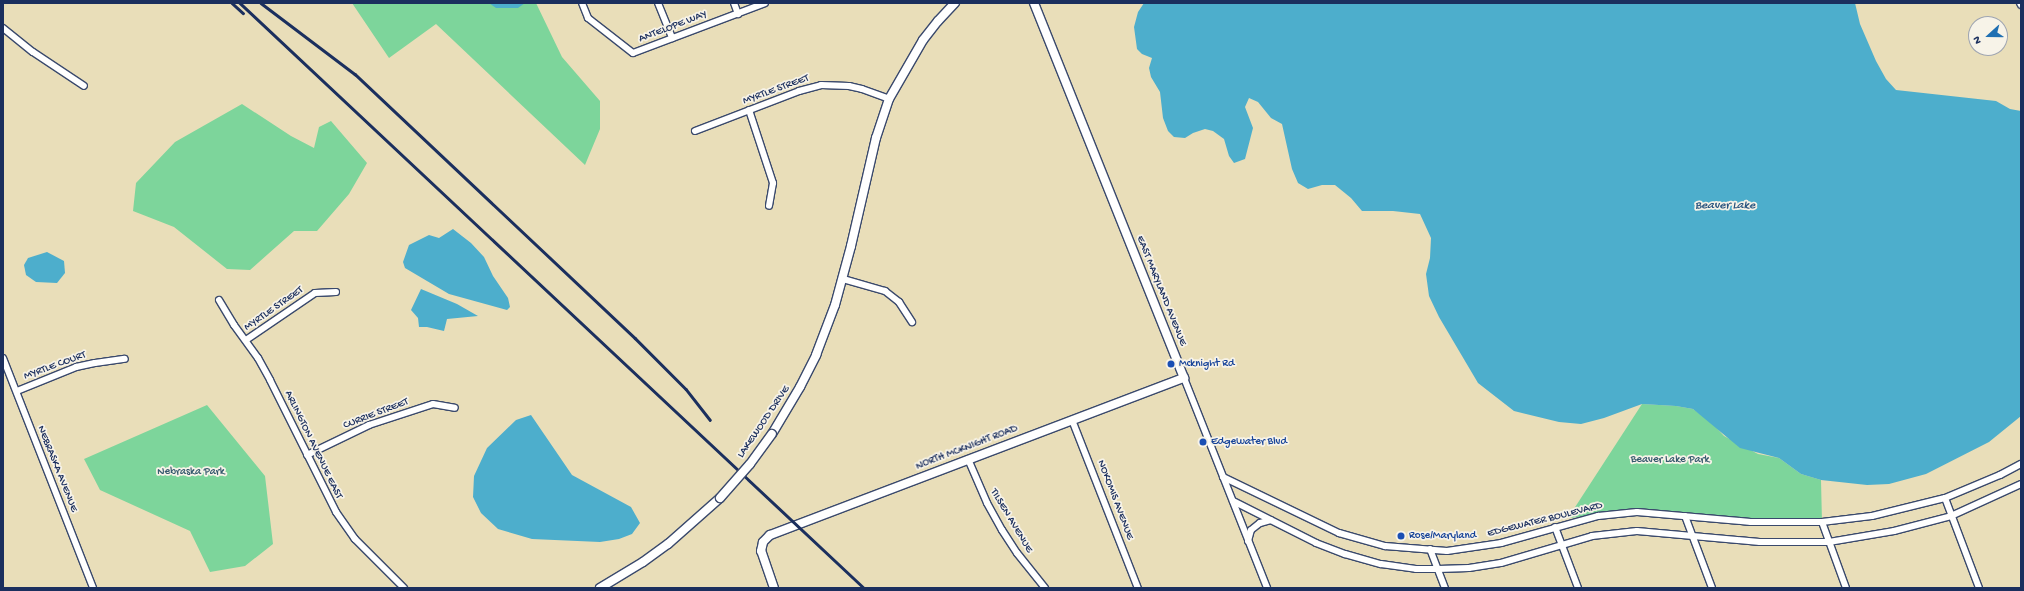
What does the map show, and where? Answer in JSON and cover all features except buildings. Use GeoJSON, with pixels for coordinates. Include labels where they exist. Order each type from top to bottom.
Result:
{"type":"FeatureCollection","features":[{"type":"Feature","properties":{"kind":"street","name":"ANTELOPE WAY"},"geometry":{"type":"LineString","coordinates":[[582,3],[588,18],[633,53],[765,3]]}},
{"type":"Feature","properties":{"kind":"street"},"geometry":{"type":"LineString","coordinates":[[658,3],[672,38]]}},
{"type":"Feature","properties":{"kind":"street"},"geometry":{"type":"LineString","coordinates":[[734,3],[738,14]]}},
{"type":"Feature","properties":{"kind":"street","name":"LAKEWOOD DRIVE"},"geometry":{"type":"LineString","coordinates":[[600,588],[643,562],[668,544],[720,498],[750,464],[772,434],[800,388],[816,355],[835,305],[843,279],[872,153],[889,99],[923,40],[938,20],[954,3]]}},
{"type":"Feature","properties":{"kind":"street","name":"EAST MARYLAND AVENUE"},"geometry":{"type":"LineString","coordinates":[[1034,5],[1267,588]]}},
{"type":"Feature","properties":{"kind":"street"},"geometry":{"type":"LineString","coordinates":[[3,28],[33,52],[84,86]]}},
{"type":"Feature","properties":{"kind":"street","name":"MYRTLE STREET"},"geometry":{"type":"LineString","coordinates":[[695,131],[799,91],[821,86],[849,86],[889,99]]}},
{"type":"Feature","properties":{"kind":"street"},"geometry":{"type":"LineString","coordinates":[[749,110],[773,184],[769,206]]}},
{"type":"Feature","properties":{"kind":"street"},"geometry":{"type":"LineString","coordinates":[[843,279],[877,288],[892,296],[912,322]]}},
{"type":"Feature","properties":{"kind":"street","name":"MYRTLE STREET"},"geometry":{"type":"LineString","coordinates":[[246,340],[315,293],[336,292]]}},
{"type":"Feature","properties":{"kind":"street","name":"ARLINGTON AVENUE EAST"},"geometry":{"type":"LineString","coordinates":[[219,300],[234,325],[246,340],[270,380],[332,506],[344,525],[355,539],[404,588]]}},
{"type":"Feature","properties":{"kind":"street","name":"NEBRASKA AVENUE"},"geometry":{"type":"LineString","coordinates":[[3,358],[31,434],[93,588]]}},
{"type":"Feature","properties":{"kind":"street","name":"MYRTLE COURT"},"geometry":{"type":"LineString","coordinates":[[16,391],[76,367],[125,359]]}},
{"type":"Feature","properties":{"kind":"street","name":"NORTH MCKNIGHT ROAD"},"geometry":{"type":"LineString","coordinates":[[774,588],[763,558],[762,544],[766,538],[772,534],[1184,378]]}},
{"type":"Feature","properties":{"kind":"street","name":"CURRIE STREET"},"geometry":{"type":"LineString","coordinates":[[307,455],[369,425],[433,404],[455,408]]}},
{"type":"Feature","properties":{"kind":"street","name":"NOKOMIS AVENUE"},"geometry":{"type":"LineString","coordinates":[[1072,420],[1138,588]]}},
{"type":"Feature","properties":{"kind":"street","name":"TILSEN AVENUE"},"geometry":{"type":"LineString","coordinates":[[968,459],[987,503],[1002,530],[1017,553],[1045,588]]}},
{"type":"Feature","properties":{"kind":"street","name":"EDGEWATER BOULEVARD"},"geometry":{"type":"LineString","coordinates":[[1223,477],[1339,533],[1385,546],[1447,551],[1501,543],[1555,526],[1598,516],[1637,512],[1751,522],[1822,522],[1872,516],[1945,498],[2000,475],[2021,464]]}},
{"type":"Feature","properties":{"kind":"street"},"geometry":{"type":"LineString","coordinates":[[1233,501],[1316,543],[1345,554],[1381,564],[1416,569],[1438,569],[1469,568],[1501,563],[1592,536],[1637,531],[1760,542],[1829,542],[1894,531],[1952,516],[2021,484]]}},
{"type":"Feature","properties":{"kind":"street"},"geometry":{"type":"LineString","coordinates":[[1945,498],[1979,588]]}},
{"type":"Feature","properties":{"kind":"street"},"geometry":{"type":"LineString","coordinates":[[1685,516],[1712,588]]}},
{"type":"Feature","properties":{"kind":"street"},"geometry":{"type":"LineString","coordinates":[[1248,541],[1251,530],[1260,523],[1271,520]]}},
{"type":"Feature","properties":{"kind":"street"},"geometry":{"type":"LineString","coordinates":[[1822,522],[1846,588]]}},
{"type":"Feature","properties":{"kind":"street"},"geometry":{"type":"LineString","coordinates":[[1555,526],[1578,588]]}},
{"type":"Feature","properties":{"kind":"street"},"geometry":{"type":"LineString","coordinates":[[1430,550],[1445,588]]}},
{"type":"Feature","properties":{"kind":"green space"},"geometry":{"type":"Polygon","coordinates":[[[352,3],[536,3],[562,57],[600,101],[600,129],[585,165],[436,24],[389,58],[352,3]]]}},
{"type":"Feature","properties":{"kind":"green space"},"geometry":{"type":"Polygon","coordinates":[[[242,104],[291,136],[314,148],[319,127],[331,121],[367,163],[349,194],[317,231],[294,231],[250,270],[227,269],[174,227],[133,211],[136,183],[175,142],[242,104]]]}},
{"type":"Feature","properties":{"kind":"green space","name":"Beaver Lake Park"},"geometry":{"type":"Polygon","coordinates":[[[1642,404],[1676,406],[1693,409],[1711,422],[1724,436],[1758,454],[1779,458],[1801,474],[1821,480],[1822,522],[1751,522],[1637,512],[1568,518],[1642,404]]]}},
{"type":"Feature","properties":{"kind":"green space","name":"Nebraska Park"},"geometry":{"type":"Polygon","coordinates":[[[207,405],[265,476],[273,544],[245,566],[210,572],[190,531],[100,490],[84,459],[207,405]]]}},
{"type":"Feature","properties":{"kind":"water"},"geometry":{"type":"Polygon","coordinates":[[[489,3],[525,3],[518,8],[496,8],[489,3]]]}},
{"type":"Feature","properties":{"kind":"water","name":"Beaver Lake"},"geometry":{"type":"Polygon","coordinates":[[[1144,3],[1855,3],[1860,24],[1876,61],[1886,79],[1896,90],[1996,101],[2010,109],[2021,111],[2021,416],[1989,442],[1926,474],[1889,484],[1867,485],[1821,480],[1801,474],[1779,458],[1740,448],[1693,409],[1676,406],[1642,404],[1604,418],[1581,424],[1559,422],[1514,411],[1478,383],[1439,317],[1429,296],[1426,274],[1430,258],[1431,238],[1420,214],[1393,211],[1362,211],[1351,198],[1335,185],[1322,185],[1308,189],[1298,183],[1292,169],[1282,124],[1271,118],[1258,102],[1249,98],[1245,107],[1253,128],[1245,159],[1234,163],[1229,156],[1224,139],[1213,131],[1205,129],[1193,133],[1185,138],[1174,137],[1168,131],[1163,118],[1160,92],[1151,77],[1149,68],[1152,58],[1142,54],[1137,49],[1134,27],[1138,12],[1144,3]]]}},
{"type":"Feature","properties":{"kind":"water"},"geometry":{"type":"Polygon","coordinates":[[[453,229],[471,243],[484,257],[493,276],[508,298],[510,307],[507,310],[449,294],[405,268],[403,262],[409,245],[429,235],[439,238],[453,229]]]}},
{"type":"Feature","properties":{"kind":"water"},"geometry":{"type":"Polygon","coordinates":[[[47,252],[64,261],[65,273],[57,283],[36,282],[26,275],[24,265],[28,258],[47,252]]]}},
{"type":"Feature","properties":{"kind":"water"},"geometry":{"type":"Polygon","coordinates":[[[421,289],[457,304],[478,316],[447,319],[444,331],[427,327],[419,327],[418,318],[411,310],[421,289]]]}},
{"type":"Feature","properties":{"kind":"water"},"geometry":{"type":"Polygon","coordinates":[[[531,415],[572,475],[631,507],[640,523],[632,534],[619,539],[600,542],[532,539],[498,529],[481,513],[473,497],[474,476],[487,448],[516,420],[531,415]]]}},
{"type":"Feature","properties":{"kind":"railway"},"geometry":{"type":"LineString","coordinates":[[232,3],[243,13]]}},
{"type":"Feature","properties":{"kind":"railway"},"geometry":{"type":"LineString","coordinates":[[240,3],[864,588]]}},
{"type":"Feature","properties":{"kind":"railway"},"geometry":{"type":"LineString","coordinates":[[261,3],[355,74],[635,338],[686,389],[710,420]]}},
{"type":"Feature","properties":{"kind":"place","name":"Mcknight Rd"},"geometry":{"type":"Point","coordinates":[1171,364]}},
{"type":"Feature","properties":{"kind":"place","name":"Edgewater Blvd"},"geometry":{"type":"Point","coordinates":[1203,442]}},
{"type":"Feature","properties":{"kind":"place","name":"Rose/Maryland"},"geometry":{"type":"Point","coordinates":[1401,536]}}]}
